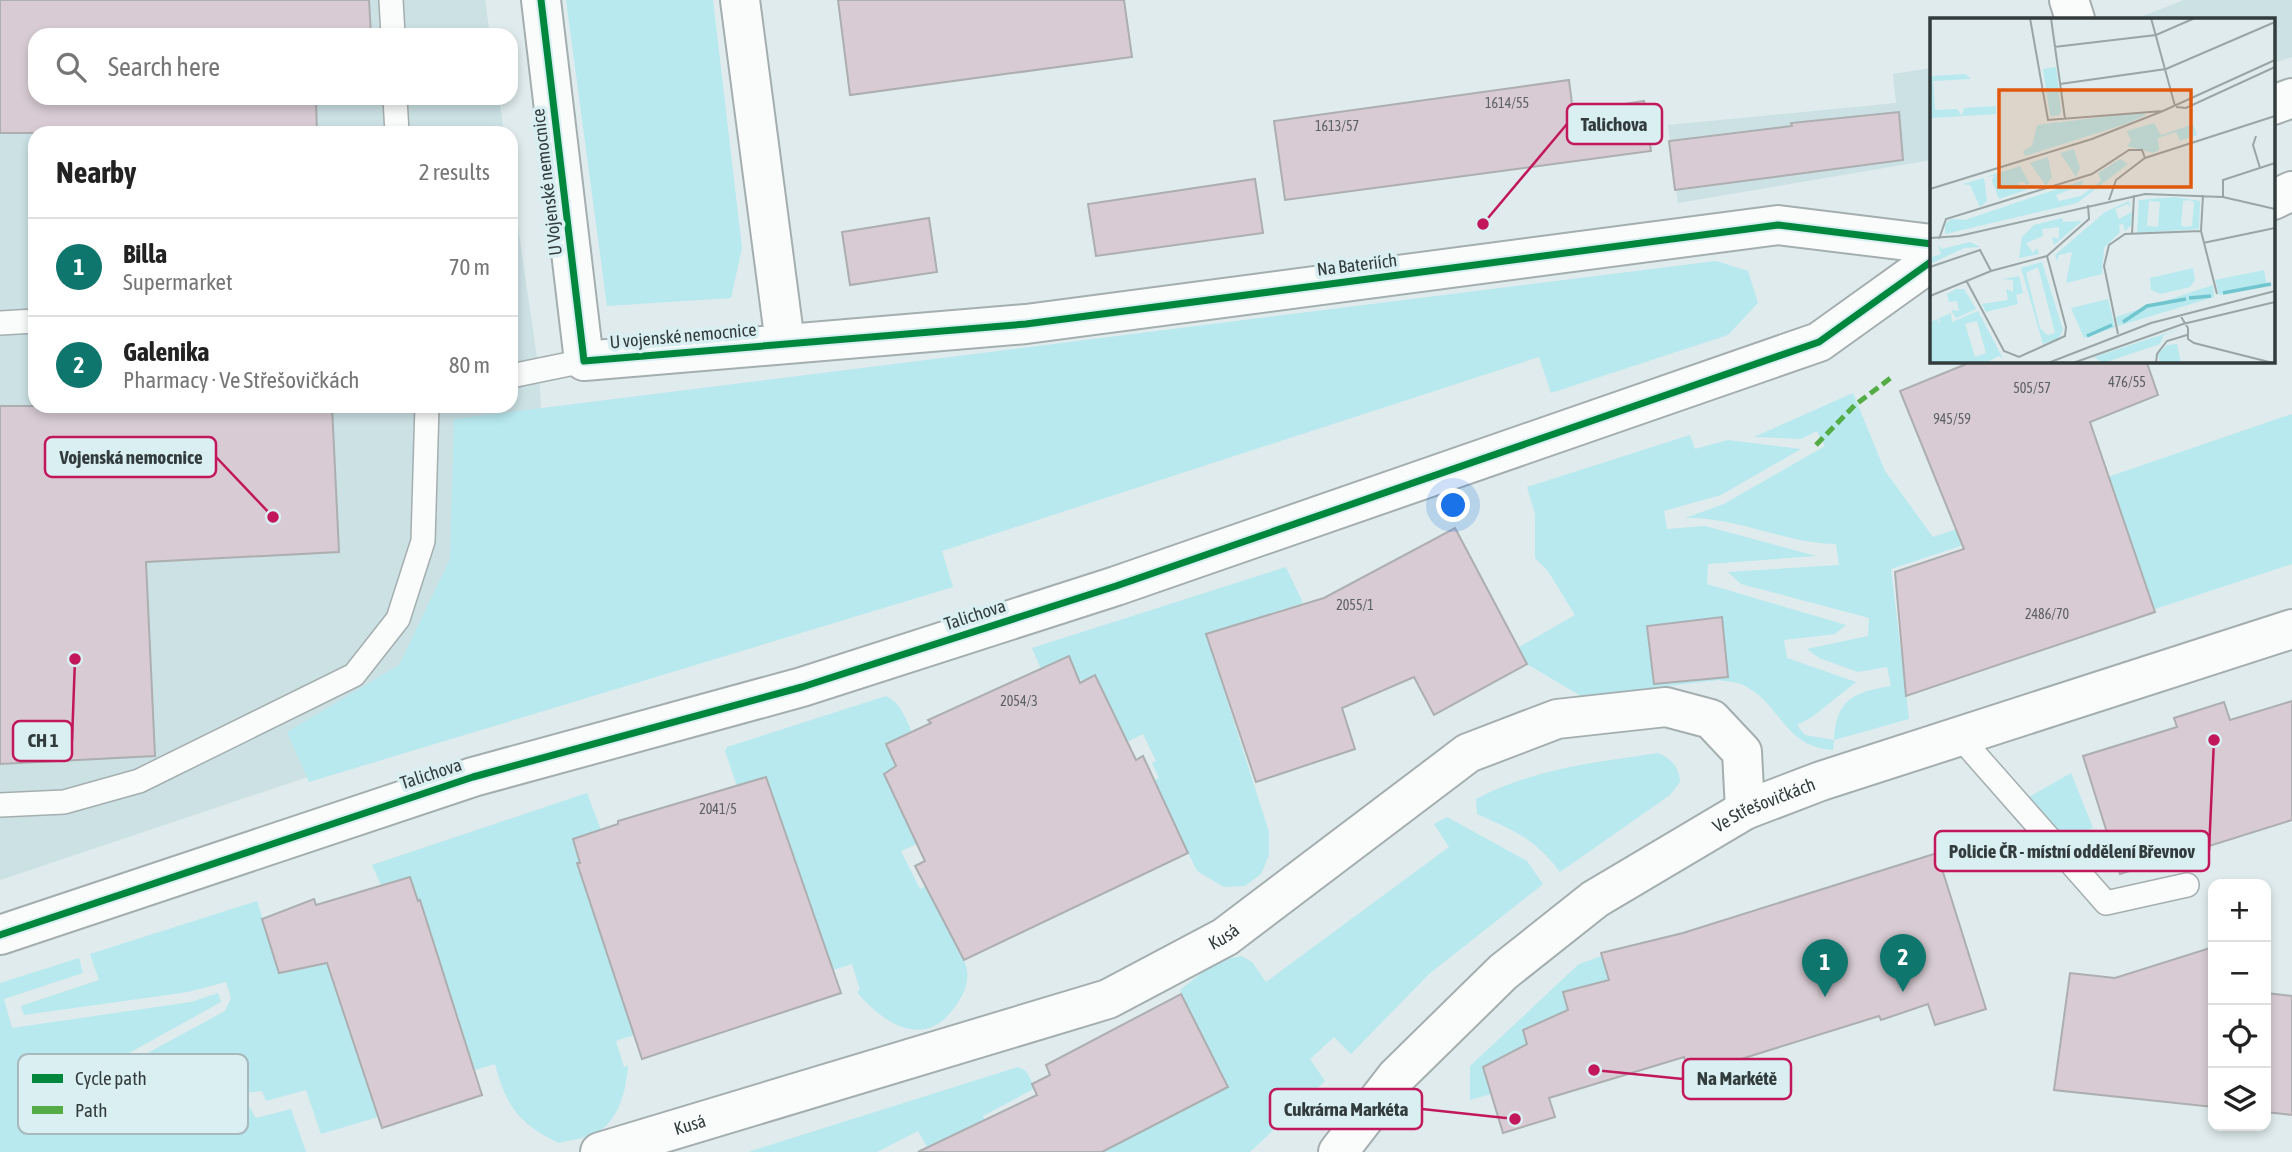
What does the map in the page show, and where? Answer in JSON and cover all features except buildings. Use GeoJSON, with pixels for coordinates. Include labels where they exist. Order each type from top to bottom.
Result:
{"type":"FeatureCollection","features":[{"type":"Feature","properties":{"kind":"street","name":"U Vojenské nemocnice"},"geometry":{"type":"LineString","coordinates":[[541,0],[584,360]]}},
{"type":"Feature","properties":{"kind":"street","name":"U Vojenské nemocnice"},"geometry":{"type":"LineString","coordinates":[[740,0],[785,343]]}},
{"type":"Feature","properties":{"kind":"street"},"geometry":{"type":"LineString","coordinates":[[2069,0],[2075,18]]}},
{"type":"Feature","properties":{"kind":"street"},"geometry":{"type":"LineString","coordinates":[[2274,105],[2292,98]]}},
{"type":"Feature","properties":{"kind":"street"},"geometry":{"type":"LineString","coordinates":[[2274,200],[2292,191]]}},
{"type":"Feature","properties":{"kind":"street","name":"Na Bateriích"},"geometry":{"type":"LineString","coordinates":[[785,343],[1026,324],[1778,225],[1930,244]]}},
{"type":"Feature","properties":{"kind":"street","name":"Talichova"},"geometry":{"type":"LineString","coordinates":[[0,935],[473,777],[802,687],[1115,586],[1819,342],[1930,262]]}},
{"type":"Feature","properties":{"kind":"street","name":"U vojenské nemocnice"},"geometry":{"type":"LineString","coordinates":[[584,360],[785,343]]}},
{"type":"Feature","properties":{"kind":"street","name":"Ve Střešovičkách"},"geometry":{"type":"LineString","coordinates":[[1338,1152],[1396,1077],[1503,972],[1595,899],[1745,810],[1821,781],[2292,629]]}},
{"type":"Feature","properties":{"kind":"street","name":"Kusá"},"geometry":{"type":"LineString","coordinates":[[600,1152],[1108,999],[1225,937],[1468,753],[1557,719],[1666,707],[1711,719],[1742,752],[1745,810]]}},
{"type":"Feature","properties":{"kind":"lane"},"geometry":{"type":"LineString","coordinates":[[391,0],[393,28]]}},
{"type":"Feature","properties":{"kind":"lane"},"geometry":{"type":"LineString","coordinates":[[395,105],[397,126]]}},
{"type":"Feature","properties":{"kind":"lane"},"geometry":{"type":"LineString","coordinates":[[0,323],[28,321]]}},
{"type":"Feature","properties":{"kind":"lane"},"geometry":{"type":"LineString","coordinates":[[518,374],[584,360]]}},
{"type":"Feature","properties":{"kind":"lane"},"geometry":{"type":"LineString","coordinates":[[0,805],[64,802],[139,781],[354,675],[398,619],[423,541],[427,413]]}},
{"type":"Feature","properties":{"kind":"lane"},"geometry":{"type":"LineString","coordinates":[[1959,736],[2106,903],[2187,885]]}},
{"type":"Feature","properties":{"kind":"shaded area"},"geometry":{"type":"Polygon","coordinates":[[[0,0],[485,0],[489,28],[28,28],[28,105],[500,105],[503,126],[28,126],[28,413],[518,413],[518,226],[539,372],[553,627],[493,715],[0,880],[0,0]]]}},
{"type":"Feature","properties":{"kind":"shaded area"},"geometry":{"type":"Polygon","coordinates":[[[566,0],[713,0],[742,248],[731,298],[607,306],[566,0]]]}},
{"type":"Feature","properties":{"kind":"shaded area"},"geometry":{"type":"Polygon","coordinates":[[[2184,0],[2292,0],[2292,57],[2274,63],[2274,18],[2138,18],[2184,0]]]}},
{"type":"Feature","properties":{"kind":"shaded area"},"geometry":{"type":"Polygon","coordinates":[[[1930,68],[1930,160],[1678,203],[1668,125],[1896,103],[1893,74],[1930,68]]]}},
{"type":"Feature","properties":{"kind":"shaded area"},"geometry":{"type":"Polygon","coordinates":[[[1716,261],[1748,271],[1758,303],[1728,335],[1551,393],[1539,357],[942,551],[953,587],[309,782],[287,732],[399,665],[450,559],[454,419],[1716,261]]]}},
{"type":"Feature","properties":{"kind":"shaded area"},"geometry":{"type":"Polygon","coordinates":[[[1853,393],[1885,471],[1933,537],[2292,414],[2292,564],[2155,609],[2114,495],[1891,569],[1909,719],[1834,740],[1838,716],[1849,700],[1866,691],[1891,686],[1887,667],[1858,672],[1819,658],[1807,649],[1868,636],[1869,618],[1741,584],[1728,572],[1839,565],[1836,544],[1798,540],[1723,521],[1685,518],[1724,504],[1825,446],[1817,431],[1801,439],[1754,437],[1853,393]]]}},
{"type":"Feature","properties":{"kind":"shaded area"},"geometry":{"type":"Polygon","coordinates":[[[1690,435],[1695,449],[1728,440],[1801,449],[1721,495],[1664,511],[1667,529],[1705,526],[1816,556],[1708,564],[1707,584],[1846,625],[1835,634],[1784,640],[1787,658],[1856,682],[1812,717],[1797,725],[1805,735],[1834,740],[1833,750],[1803,741],[1765,701],[1739,683],[1719,680],[1581,696],[1527,664],[1519,647],[1575,615],[1548,571],[1535,558],[1535,514],[1527,487],[1690,435]],[[1722,617],[1647,626],[1654,684],[1728,676],[1722,617]]]}},
{"type":"Feature","properties":{"kind":"shaded area"},"geometry":{"type":"Polygon","coordinates":[[[1286,567],[1303,603],[1206,634],[1269,832],[1269,855],[1261,874],[1245,886],[1224,887],[1197,871],[1177,830],[1136,790],[1159,778],[1152,763],[1156,761],[1143,734],[1127,742],[1095,675],[1083,681],[1079,679],[1068,657],[1041,669],[1032,648],[1286,567]]]}},
{"type":"Feature","properties":{"kind":"shaded area"},"geometry":{"type":"Polygon","coordinates":[[[886,696],[899,707],[912,732],[886,744],[896,766],[884,775],[917,844],[901,851],[920,889],[945,877],[953,937],[967,973],[965,989],[956,1006],[938,1024],[926,1029],[913,1030],[901,1026],[877,1012],[857,992],[860,990],[852,964],[833,970],[766,777],[737,786],[725,751],[727,747],[886,696]]]}},
{"type":"Feature","properties":{"kind":"shaded area"},"geometry":{"type":"Polygon","coordinates":[[[1658,753],[1671,761],[1678,772],[1680,782],[1670,795],[1560,872],[1532,843],[1477,814],[1476,799],[1521,780],[1565,768],[1658,753]]]}},
{"type":"Feature","properties":{"kind":"shaded area"},"geometry":{"type":"Polygon","coordinates":[[[2071,773],[2093,828],[2034,852],[2015,805],[2071,773]]]}},
{"type":"Feature","properties":{"kind":"shaded area"},"geometry":{"type":"Polygon","coordinates":[[[587,793],[601,830],[573,839],[580,863],[577,863],[634,1035],[616,1041],[624,1067],[628,1066],[624,1092],[613,1117],[597,1133],[559,1143],[534,1129],[516,1112],[504,1091],[495,1064],[475,1070],[421,901],[382,887],[372,865],[587,793]]]}},
{"type":"Feature","properties":{"kind":"shaded area"},"geometry":{"type":"Polygon","coordinates":[[[1447,817],[1527,861],[1543,884],[1429,974],[1351,1054],[1334,1037],[1310,1059],[1325,1081],[1250,1152],[1102,1152],[1181,994],[1180,990],[1217,961],[1241,956],[1252,962],[1266,982],[1449,847],[1434,824],[1447,817]]]}},
{"type":"Feature","properties":{"kind":"shaded area"},"geometry":{"type":"Polygon","coordinates":[[[257,901],[280,973],[283,972],[281,961],[322,948],[378,1117],[321,1134],[306,1090],[266,1101],[262,1091],[248,1093],[248,1054],[146,1054],[225,1011],[231,998],[226,982],[188,992],[24,1015],[21,1006],[99,980],[90,954],[257,901]]]}},
{"type":"Feature","properties":{"kind":"shaded area"},"geometry":{"type":"Polygon","coordinates":[[[1602,956],[1609,979],[1563,992],[1570,1018],[1523,1030],[1530,1054],[1483,1067],[1491,1094],[1470,1100],[1470,1066],[1579,964],[1602,956]]]}},
{"type":"Feature","properties":{"kind":"shaded area"},"geometry":{"type":"Polygon","coordinates":[[[79,958],[83,973],[4,999],[12,1028],[191,1002],[218,993],[221,1002],[127,1054],[18,1054],[18,1134],[248,1134],[249,1106],[256,1118],[291,1109],[306,1152],[0,1152],[0,983],[79,958]]]}},
{"type":"Feature","properties":{"kind":"shaded area"},"geometry":{"type":"Polygon","coordinates":[[[1018,1067],[1026,1071],[1035,1088],[983,1116],[992,1135],[930,1152],[918,1131],[877,1152],[748,1152],[1018,1067]]]}},
{"type":"Feature","properties":{"kind":"marked path"},"geometry":{"type":"LineString","coordinates":[[1816,445],[1855,405],[1892,377]]}},
{"type":"Feature","properties":{"kind":"cycle path"},"geometry":{"type":"LineString","coordinates":[[541,0],[584,361],[1026,324],[1778,225],[1930,244]]}},
{"type":"Feature","properties":{"kind":"cycle path"},"geometry":{"type":"LineString","coordinates":[[0,935],[473,777],[802,687],[1116,586],[1819,342],[1930,262]]}},
{"type":"Feature","properties":{"kind":"place","name":"Talichova"},"geometry":{"type":"Point","coordinates":[1483,224]}},
{"type":"Feature","properties":{"kind":"place","name":"Vojenská nemocnice"},"geometry":{"type":"Point","coordinates":[273,517]}},
{"type":"Feature","properties":{"kind":"place","name":"CH 1"},"geometry":{"type":"Point","coordinates":[75,659]}},
{"type":"Feature","properties":{"kind":"place","name":"Policie ČR - místní oddělení Břevnov"},"geometry":{"type":"Point","coordinates":[2214,740]}},
{"type":"Feature","properties":{"kind":"place","name":"Galenika"},"geometry":{"type":"Point","coordinates":[1903,992]}},
{"type":"Feature","properties":{"kind":"place","name":"Billa"},"geometry":{"type":"Point","coordinates":[1825,997]}},
{"type":"Feature","properties":{"kind":"place","name":"Na Markétě"},"geometry":{"type":"Point","coordinates":[1594,1070]}},
{"type":"Feature","properties":{"kind":"place","name":"Cukrárna Markéta"},"geometry":{"type":"Point","coordinates":[1515,1119]}}]}
